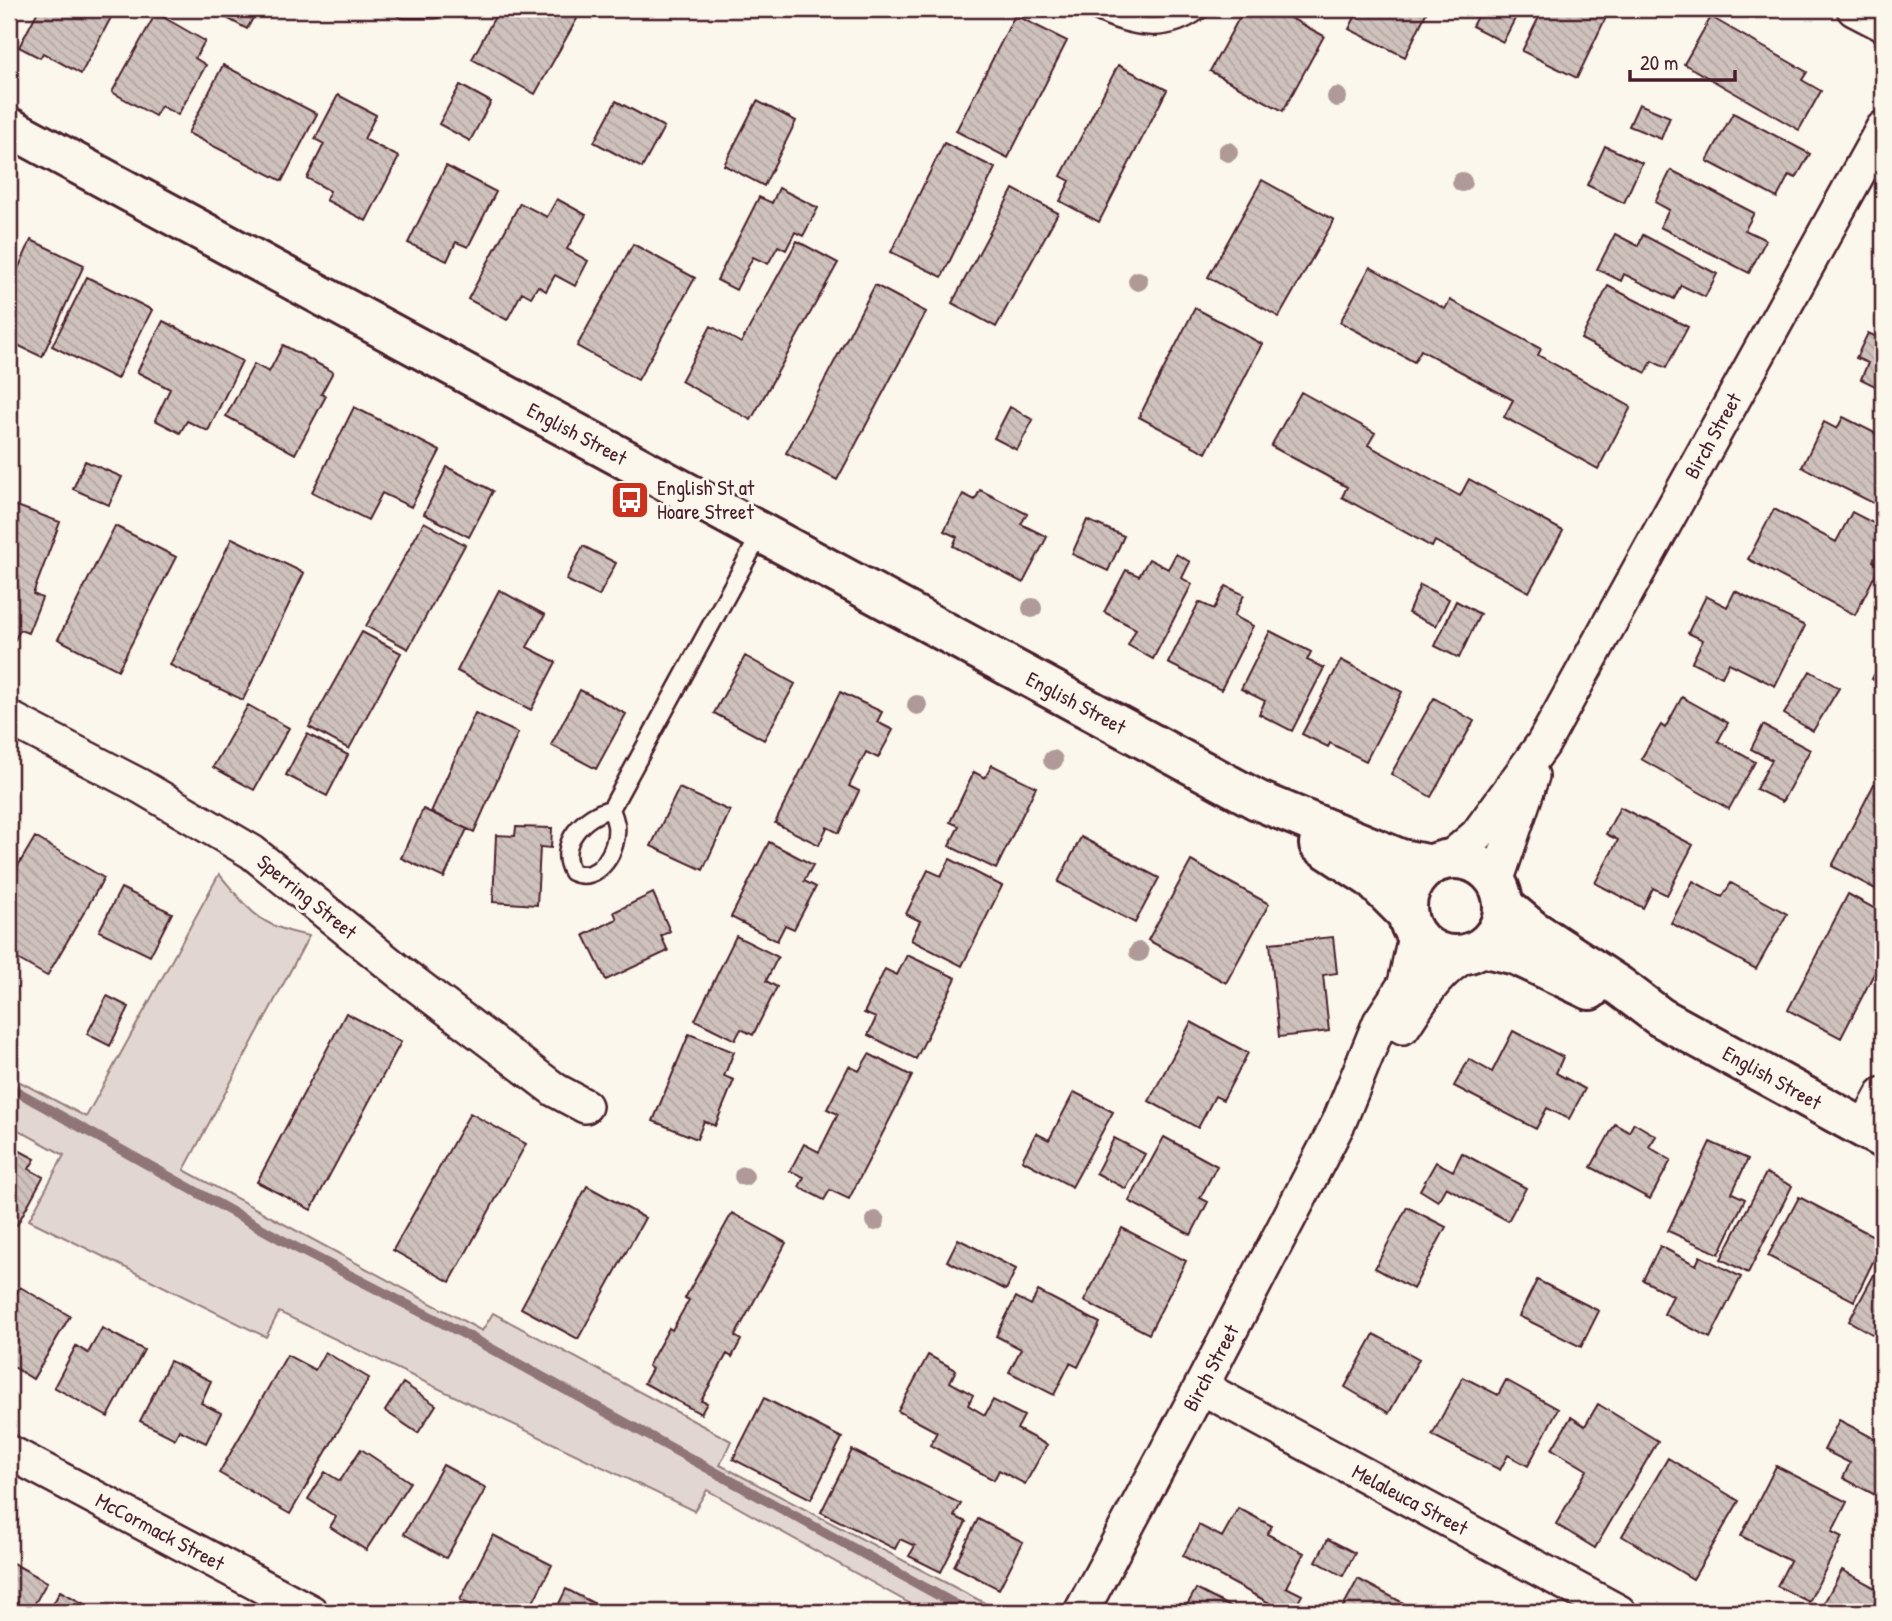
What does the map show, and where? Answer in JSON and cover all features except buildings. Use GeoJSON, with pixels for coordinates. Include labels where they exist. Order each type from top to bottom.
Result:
{"type":"FeatureCollection","features":[{"type":"Feature","properties":{"kind":"street"},"geometry":{"type":"LineString","coordinates":[[1854,9],[1883,24]]}},
{"type":"Feature","properties":{"kind":"street","name":"English Street"},"geometry":{"type":"LineString","coordinates":[[9,127],[1257,800],[1383,852],[1440,863]]}},
{"type":"Feature","properties":{"kind":"street","name":"Birch Street"},"geometry":{"type":"LineString","coordinates":[[1440,863],[1477,835],[1543,744],[1883,128]]}},
{"type":"Feature","properties":{"kind":"street","name":"Sperring Street"},"geometry":{"type":"LineString","coordinates":[[9,718],[140,786],[252,852],[402,974],[555,1090],[585,1106]]}},
{"type":"Feature","properties":{"kind":"street","name":"Birch Street"},"geometry":{"type":"LineString","coordinates":[[1500,894],[1543,744]]}},
{"type":"Feature","properties":{"kind":"street","name":"English Street"},"geometry":{"type":"LineString","coordinates":[[1257,800],[1371,878],[1409,919]]}},
{"type":"Feature","properties":{"kind":"street"},"geometry":{"type":"LineString","coordinates":[[1472,862],[1486,870],[1500,894],[1498,929],[1475,950],[1452,955],[1430,948],[1418,937],[1409,919],[1408,898],[1411,890],[1419,876],[1440,863],[1472,862]]}},
{"type":"Feature","properties":{"kind":"street","name":"English Street"},"geometry":{"type":"LineString","coordinates":[[1500,894],[1533,930],[1619,986],[1660,1017],[1874,1134]]}},
{"type":"Feature","properties":{"kind":"street","name":"Birch Street"},"geometry":{"type":"LineString","coordinates":[[1081,1612],[1339,1122],[1380,1022],[1405,984],[1414,941],[1409,919]]}},
{"type":"Feature","properties":{"kind":"street","name":"English Street"},"geometry":{"type":"LineString","coordinates":[[1475,950],[1516,955],[1611,1000],[1660,1017]]}},
{"type":"Feature","properties":{"kind":"street","name":"Birch Street"},"geometry":{"type":"LineString","coordinates":[[1339,1122],[1442,971],[1451,962],[1475,950]]}},
{"type":"Feature","properties":{"kind":"street"},"geometry":{"type":"LineString","coordinates":[[1874,1134],[1883,1094]]}},
{"type":"Feature","properties":{"kind":"street","name":"Melaleuca Street"},"geometry":{"type":"LineString","coordinates":[[1201,1387],[1619,1612]]}},
{"type":"Feature","properties":{"kind":"street","name":"McCormack Street"},"geometry":{"type":"LineString","coordinates":[[9,1452],[311,1612]]}},
{"type":"Feature","properties":{"kind":"lane"},"geometry":{"type":"LineString","coordinates":[[404,9],[435,9]]}},
{"type":"Feature","properties":{"kind":"lane"},"geometry":{"type":"LineString","coordinates":[[1092,9],[1131,26],[1151,28],[1177,24],[1201,9]]}},
{"type":"Feature","properties":{"kind":"lane"},"geometry":{"type":"LineString","coordinates":[[611,809],[761,533]]}},
{"type":"Feature","properties":{"kind":"shaded area"},"geometry":{"type":"Polygon","coordinates":[[[219,874],[257,916],[278,927],[309,936],[184,1170],[482,1331],[493,1313],[731,1441],[720,1465],[1002,1612],[925,1612],[707,1490],[694,1511],[279,1312],[266,1337],[29,1220],[64,1155],[9,1125],[9,1076],[86,1117],[219,874]]]}},
{"type":"Feature","properties":{"kind":"waterway"},"geometry":{"type":"LineString","coordinates":[[9,1087],[293,1246],[468,1336],[969,1612]]}},
{"type":"Feature","properties":{"kind":"place","name":"English St at Hoare Street"},"geometry":{"type":"Point","coordinates":[630,500]}}]}
